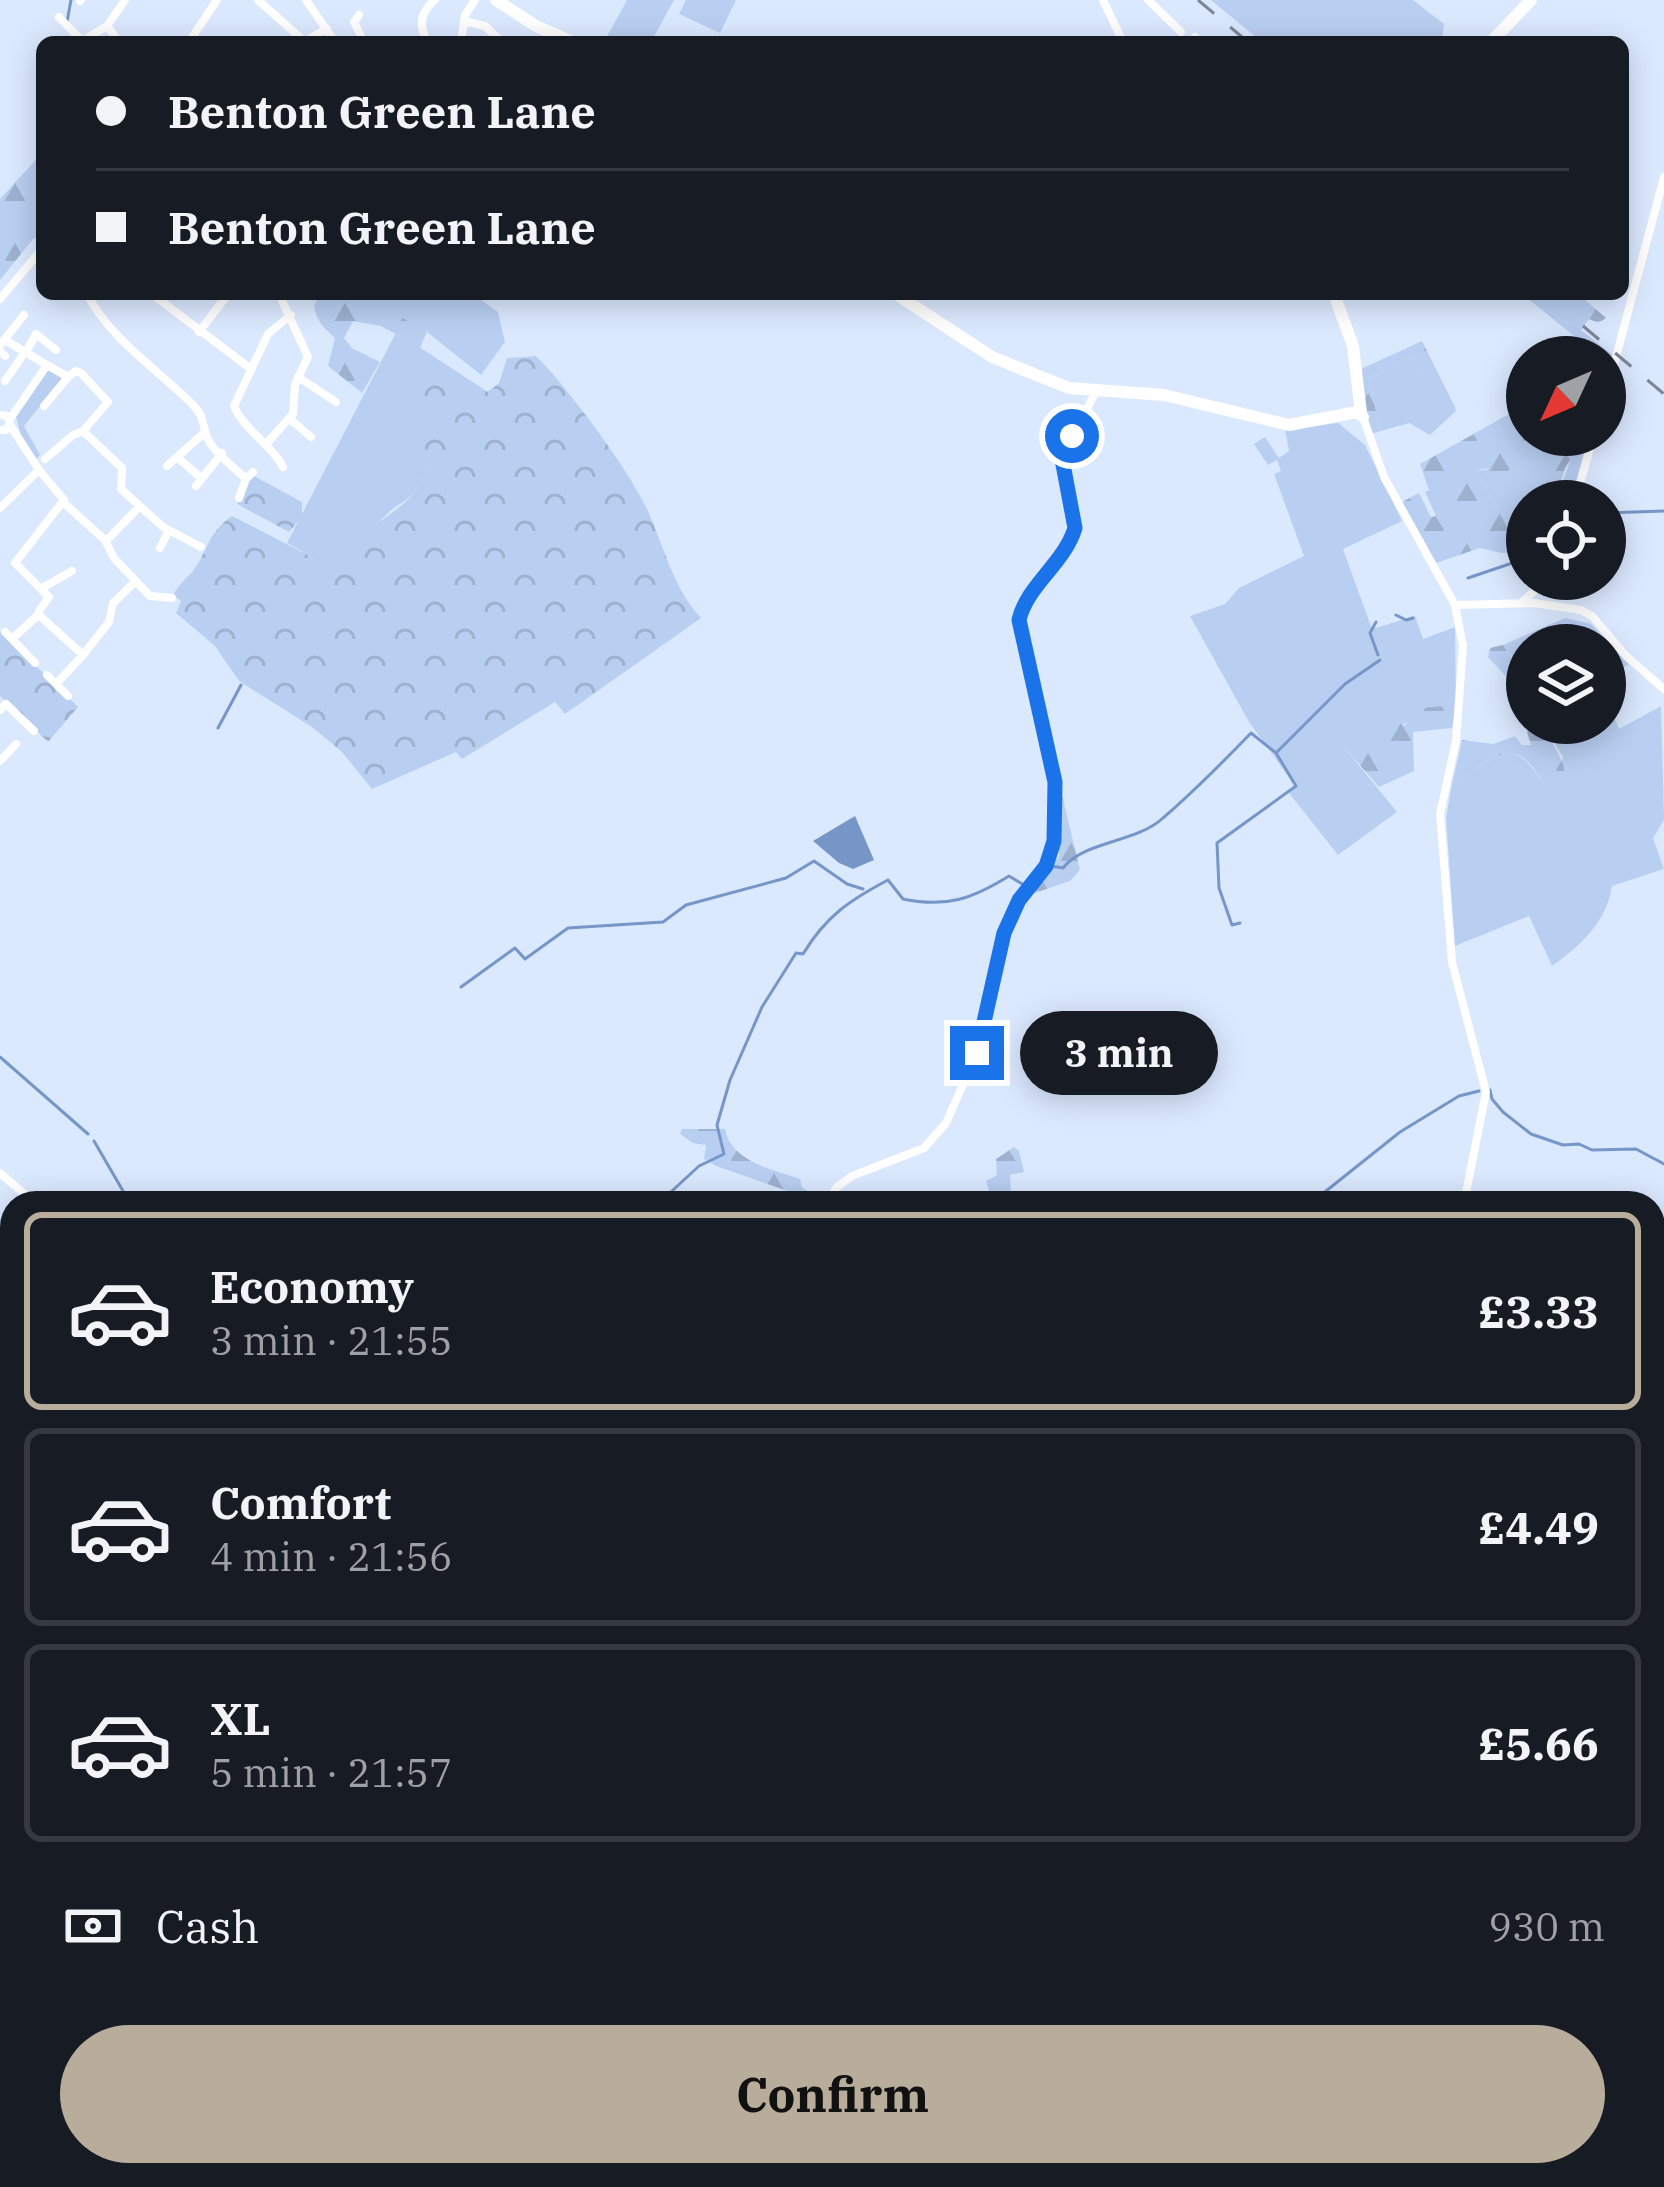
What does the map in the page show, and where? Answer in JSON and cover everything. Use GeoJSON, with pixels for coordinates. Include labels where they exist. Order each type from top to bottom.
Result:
{"type":"FeatureCollection","features":[{"type":"Feature","properties":{"kind":"main road"},"geometry":{"type":"LineString","coordinates":[[1498,36],[1531,0]]}},
{"type":"Feature","properties":{"kind":"main road"},"geometry":{"type":"LineString","coordinates":[[502,2],[562,36]]}},
{"type":"Feature","properties":{"kind":"main road"},"geometry":{"type":"LineString","coordinates":[[905,300],[995,358],[1055,384],[1096,393],[1164,395],[1289,425],[1357,418],[1353,346],[1336,300]]}},
{"type":"Feature","properties":{"kind":"street"},"geometry":{"type":"LineString","coordinates":[[91,36],[107,26],[125,0]]}},
{"type":"Feature","properties":{"kind":"street"},"geometry":{"type":"LineString","coordinates":[[193,36],[217,0]]}},
{"type":"Feature","properties":{"kind":"street"},"geometry":{"type":"LineString","coordinates":[[258,0],[271,4],[298,36]]}},
{"type":"Feature","properties":{"kind":"street"},"geometry":{"type":"LineString","coordinates":[[306,0],[332,36]]}},
{"type":"Feature","properties":{"kind":"street"},"geometry":{"type":"LineString","coordinates":[[424,36],[422,20],[435,0]]}},
{"type":"Feature","properties":{"kind":"street"},"geometry":{"type":"LineString","coordinates":[[462,36],[475,0]]}},
{"type":"Feature","properties":{"kind":"street"},"geometry":{"type":"LineString","coordinates":[[1103,0],[1120,36]]}},
{"type":"Feature","properties":{"kind":"street"},"geometry":{"type":"LineString","coordinates":[[1148,0],[1177,32]]}},
{"type":"Feature","properties":{"kind":"street"},"geometry":{"type":"LineString","coordinates":[[339,24],[357,20],[362,36]]}},
{"type":"Feature","properties":{"kind":"street"},"geometry":{"type":"LineString","coordinates":[[464,21],[485,26],[496,36]]}},
{"type":"Feature","properties":{"kind":"street"},"geometry":{"type":"LineString","coordinates":[[64,22],[77,36]]}},
{"type":"Feature","properties":{"kind":"street"},"geometry":{"type":"LineString","coordinates":[[107,26],[114,36]]}},
{"type":"Feature","properties":{"kind":"street"},"geometry":{"type":"LineString","coordinates":[[313,36],[327,28]]}},
{"type":"Feature","properties":{"kind":"street"},"geometry":{"type":"LineString","coordinates":[[1623,336],[1664,178]]}},
{"type":"Feature","properties":{"kind":"street"},"geometry":{"type":"LineString","coordinates":[[0,299],[36,257]]}},
{"type":"Feature","properties":{"kind":"street"},"geometry":{"type":"LineString","coordinates":[[90,300],[158,377],[193,406],[222,453],[249,476],[239,498]]}},
{"type":"Feature","properties":{"kind":"street"},"geometry":{"type":"LineString","coordinates":[[159,300],[251,369]]}},
{"type":"Feature","properties":{"kind":"street"},"geometry":{"type":"LineString","coordinates":[[199,332],[223,300]]}},
{"type":"Feature","properties":{"kind":"street"},"geometry":{"type":"LineString","coordinates":[[267,443],[290,419],[308,352],[282,300]]}},
{"type":"Feature","properties":{"kind":"street"},"geometry":{"type":"LineString","coordinates":[[24,315],[3,348],[25,352],[68,377]]}},
{"type":"Feature","properties":{"kind":"street"},"geometry":{"type":"LineString","coordinates":[[284,471],[267,443],[235,410],[268,334],[291,315]]}},
{"type":"Feature","properties":{"kind":"street"},"geometry":{"type":"LineString","coordinates":[[5,381],[36,334],[56,350]]}},
{"type":"Feature","properties":{"kind":"street"},"geometry":{"type":"LineString","coordinates":[[47,364],[4,425],[64,503],[106,541],[114,558],[136,581],[153,598],[172,598]]}},
{"type":"Feature","properties":{"kind":"street"},"geometry":{"type":"LineString","coordinates":[[44,406],[76,371],[108,400],[83,431],[51,458]]}},
{"type":"Feature","properties":{"kind":"street"},"geometry":{"type":"LineString","coordinates":[[298,376],[336,402]]}},
{"type":"Feature","properties":{"kind":"street"},"geometry":{"type":"LineString","coordinates":[[834,1191],[852,1176],[924,1148],[946,1123],[977,1053],[1005,931],[1019,900],[1052,855],[1055,782],[1019,616],[1073,536],[1062,459],[1096,393]]}},
{"type":"Feature","properties":{"kind":"street"},"geometry":{"type":"LineString","coordinates":[[1357,418],[1384,478],[1455,605],[1462,664],[1456,741],[1440,814],[1442,860],[1452,962],[1486,1092],[1466,1191]]}},
{"type":"Feature","properties":{"kind":"street"},"geometry":{"type":"LineString","coordinates":[[290,419],[311,437]]}},
{"type":"Feature","properties":{"kind":"street"},"geometry":{"type":"LineString","coordinates":[[83,431],[122,468],[119,487],[169,530],[202,546]]}},
{"type":"Feature","properties":{"kind":"street"},"geometry":{"type":"LineString","coordinates":[[167,466],[206,432]]}},
{"type":"Feature","properties":{"kind":"street"},"geometry":{"type":"LineString","coordinates":[[177,457],[198,482],[222,453]]}},
{"type":"Feature","properties":{"kind":"street"},"geometry":{"type":"LineString","coordinates":[[0,508],[39,470]]}},
{"type":"Feature","properties":{"kind":"street"},"geometry":{"type":"LineString","coordinates":[[35,663],[9,636],[39,614],[49,599],[10,564],[64,503]]}},
{"type":"Feature","properties":{"kind":"street"},"geometry":{"type":"LineString","coordinates":[[106,541],[140,506]]}},
{"type":"Feature","properties":{"kind":"street"},"geometry":{"type":"LineString","coordinates":[[160,548],[169,530]]}},
{"type":"Feature","properties":{"kind":"street"},"geometry":{"type":"LineString","coordinates":[[42,588],[72,571]]}},
{"type":"Feature","properties":{"kind":"street"},"geometry":{"type":"LineString","coordinates":[[56,684],[106,626],[113,603],[136,581]]}},
{"type":"Feature","properties":{"kind":"street"},"geometry":{"type":"LineString","coordinates":[[1455,605],[1529,600]]}},
{"type":"Feature","properties":{"kind":"street"},"geometry":{"type":"LineString","coordinates":[[1542,600],[1592,616],[1626,656],[1664,689]]}},
{"type":"Feature","properties":{"kind":"street"},"geometry":{"type":"LineString","coordinates":[[39,614],[83,655]]}},
{"type":"Feature","properties":{"kind":"street"},"geometry":{"type":"LineString","coordinates":[[47,675],[68,696]]}},
{"type":"Feature","properties":{"kind":"street"},"geometry":{"type":"LineString","coordinates":[[2,704],[34,731]]}},
{"type":"Feature","properties":{"kind":"street"},"geometry":{"type":"LineString","coordinates":[[0,761],[16,744]]}},
{"type":"Feature","properties":{"kind":"green space"},"geometry":{"type":"Polygon","coordinates":[[[627,0],[674,0],[654,36],[607,36],[627,0]]]}},
{"type":"Feature","properties":{"kind":"green space"},"geometry":{"type":"Polygon","coordinates":[[[686,0],[736,0],[720,33],[679,14],[686,0]]]}},
{"type":"Feature","properties":{"kind":"green space"},"geometry":{"type":"Polygon","coordinates":[[[1211,0],[1413,0],[1444,24],[1443,36],[1255,36],[1211,0]]]}},
{"type":"Feature","properties":{"kind":"green space"},"geometry":{"type":"Polygon","coordinates":[[[36,160],[36,238],[0,280],[0,199],[36,160]]]}},
{"type":"Feature","properties":{"kind":"green space"},"geometry":{"type":"Polygon","coordinates":[[[317,300],[374,300],[417,327],[419,337],[414,344],[381,326],[353,321],[344,338],[352,348],[380,362],[362,393],[328,366],[335,338],[314,305],[317,300]]]}},
{"type":"Feature","properties":{"kind":"green space"},"geometry":{"type":"Polygon","coordinates":[[[360,300],[481,300],[498,312],[505,342],[481,375],[427,332],[417,372],[426,446],[422,481],[412,496],[381,520],[339,572],[287,543],[398,329],[360,300]]]}},
{"type":"Feature","properties":{"kind":"green space"},"geometry":{"type":"Polygon","coordinates":[[[1529,300],[1585,300],[1606,318],[1598,323],[1589,319],[1581,330],[1589,336],[1574,336],[1529,300]]]}},
{"type":"Feature","properties":{"kind":"green space"},"geometry":{"type":"Polygon","coordinates":[[[1422,341],[1455,407],[1443,405],[1412,355],[1368,379],[1381,431],[1371,434],[1360,373],[1422,341]]]}},
{"type":"Feature","properties":{"kind":"green space"},"geometry":{"type":"Polygon","coordinates":[[[419,347],[488,392],[499,383],[507,358],[536,356],[626,472],[676,580],[701,618],[565,714],[555,702],[462,759],[456,752],[372,789],[342,752],[312,727],[239,681],[215,646],[176,613],[181,601],[173,595],[217,530],[232,516],[339,571],[356,543],[406,501],[422,481],[425,449],[415,389],[419,347]]]}},
{"type":"Feature","properties":{"kind":"green space"},"geometry":{"type":"Polygon","coordinates":[[[1412,355],[1443,404],[1456,411],[1430,435],[1409,423],[1381,431],[1368,379],[1412,355]]]}},
{"type":"Feature","properties":{"kind":"green space"},"geometry":{"type":"Polygon","coordinates":[[[48,370],[63,378],[24,426],[40,455],[36,459],[22,439],[15,413],[48,370]]]}},
{"type":"Feature","properties":{"kind":"green space"},"geometry":{"type":"Polygon","coordinates":[[[1506,416],[1506,456],[1573,456],[1561,480],[1538,480],[1518,465],[1494,479],[1487,468],[1476,471],[1506,525],[1506,553],[1480,548],[1436,563],[1402,502],[1419,493],[1431,517],[1436,516],[1420,464],[1506,416]]]}},
{"type":"Feature","properties":{"kind":"green space"},"geometry":{"type":"Polygon","coordinates":[[[1338,423],[1365,445],[1402,521],[1343,549],[1372,629],[1415,616],[1423,639],[1455,627],[1456,705],[1343,746],[1397,812],[1338,855],[1289,793],[1296,787],[1249,722],[1190,616],[1225,604],[1239,588],[1304,556],[1274,474],[1281,471],[1277,460],[1268,465],[1254,444],[1265,437],[1279,458],[1289,451],[1285,430],[1338,423]]]}},
{"type":"Feature","properties":{"kind":"green space"},"geometry":{"type":"Polygon","coordinates":[[[1572,456],[1583,456],[1576,480],[1563,480],[1572,456]]]}},
{"type":"Feature","properties":{"kind":"green space"},"geometry":{"type":"Polygon","coordinates":[[[1518,465],[1549,480],[1506,480],[1506,525],[1476,471],[1518,465]]]}},
{"type":"Feature","properties":{"kind":"green space"},"geometry":{"type":"Polygon","coordinates":[[[252,475],[302,502],[302,517],[289,532],[237,504],[252,475]]]}},
{"type":"Feature","properties":{"kind":"green space"},"geometry":{"type":"Polygon","coordinates":[[[1565,618],[1591,624],[1551,624],[1565,618]]]}},
{"type":"Feature","properties":{"kind":"green space"},"geometry":{"type":"Polygon","coordinates":[[[0,631],[78,707],[48,742],[0,696],[0,631]]]}},
{"type":"Feature","properties":{"kind":"green space"},"geometry":{"type":"Polygon","coordinates":[[[1503,645],[1506,649],[1506,676],[1488,657],[1490,648],[1503,645]]]}},
{"type":"Feature","properties":{"kind":"green space"},"geometry":{"type":"Polygon","coordinates":[[[1456,705],[1452,728],[1413,732],[1414,771],[1379,787],[1343,746],[1388,714],[1404,726],[1421,708],[1456,705]]]}},
{"type":"Feature","properties":{"kind":"green space"},"geometry":{"type":"Polygon","coordinates":[[[1661,706],[1664,820],[1653,838],[1664,869],[1612,886],[1591,932],[1552,966],[1529,916],[1455,946],[1446,818],[1452,784],[1508,753],[1527,763],[1552,796],[1563,757],[1555,744],[1626,744],[1626,725],[1661,706]]]}},
{"type":"Feature","properties":{"kind":"green space"},"geometry":{"type":"Polygon","coordinates":[[[1506,739],[1506,744],[1553,744],[1562,762],[1563,789],[1551,797],[1528,762],[1508,753],[1452,784],[1462,740],[1493,744],[1506,739]]]}},
{"type":"Feature","properties":{"kind":"green space"},"geometry":{"type":"Polygon","coordinates":[[[1058,778],[1080,870],[1070,881],[1029,895],[1059,856],[1058,778]]]}},
{"type":"Feature","properties":{"kind":"green space"},"geometry":{"type":"Polygon","coordinates":[[[682,1129],[725,1129],[744,1157],[800,1179],[807,1191],[788,1191],[716,1166],[704,1159],[706,1145],[680,1134],[682,1129]]]}},
{"type":"Feature","properties":{"kind":"green space"},"geometry":{"type":"Polygon","coordinates":[[[1014,1147],[1019,1151],[1024,1172],[1010,1175],[1011,1191],[989,1191],[986,1181],[997,1175],[996,1159],[1014,1147]]]}},
{"type":"Feature","properties":{"kind":"shaded area"},"geometry":{"type":"Polygon","coordinates":[[[855,816],[874,860],[853,869],[813,841],[855,816]]]}},
{"type":"Feature","properties":{"kind":"waterway"},"geometry":{"type":"LineString","coordinates":[[67,22],[71,0]]}},
{"type":"Feature","properties":{"kind":"waterway"},"geometry":{"type":"LineString","coordinates":[[1626,512],[1664,511]]}},
{"type":"Feature","properties":{"kind":"waterway"},"geometry":{"type":"LineString","coordinates":[[1468,578],[1506,565]]}},
{"type":"Feature","properties":{"kind":"waterway"},"geometry":{"type":"LineString","coordinates":[[1396,615],[1413,618]]}},
{"type":"Feature","properties":{"kind":"waterway"},"geometry":{"type":"LineString","coordinates":[[1376,622],[1370,633],[1378,655]]}},
{"type":"Feature","properties":{"kind":"waterway"},"geometry":{"type":"LineString","coordinates":[[1034,886],[1051,866],[1063,868],[1084,852],[1152,826],[1251,733],[1276,753],[1345,684],[1380,660]]}},
{"type":"Feature","properties":{"kind":"waterway"},"geometry":{"type":"LineString","coordinates":[[218,728],[241,685]]}},
{"type":"Feature","properties":{"kind":"waterway"},"geometry":{"type":"LineString","coordinates":[[1240,923],[1232,925],[1219,888],[1217,843],[1296,786],[1276,753]]}},
{"type":"Feature","properties":{"kind":"waterway"},"geometry":{"type":"LineString","coordinates":[[461,987],[515,948],[525,959],[568,928],[663,922],[686,905],[786,878],[814,861],[863,889]]}},
{"type":"Feature","properties":{"kind":"waterway"},"geometry":{"type":"LineString","coordinates":[[672,1191],[699,1166],[724,1154],[717,1125],[730,1080],[762,1007],[796,953],[803,954],[840,910],[888,880],[903,899],[932,902],[971,896],[1009,876],[1024,885]]}},
{"type":"Feature","properties":{"kind":"waterway"},"geometry":{"type":"LineString","coordinates":[[0,1057],[88,1134]]}},
{"type":"Feature","properties":{"kind":"waterway"},"geometry":{"type":"LineString","coordinates":[[1490,1090],[1503,1112],[1531,1134],[1592,1150],[1636,1149],[1664,1164]]}},
{"type":"Feature","properties":{"kind":"waterway"},"geometry":{"type":"LineString","coordinates":[[1326,1191],[1400,1132],[1459,1096],[1479,1091]]}},
{"type":"Feature","properties":{"kind":"waterway"},"geometry":{"type":"LineString","coordinates":[[94,1141],[123,1191]]}},
{"type":"Feature","properties":{"kind":"railway"},"geometry":{"type":"LineString","coordinates":[[1198,0],[1241,36]]}},
{"type":"Feature","properties":{"kind":"railway"},"geometry":{"type":"LineString","coordinates":[[1583,326],[1664,394]]}},
{"type":"Feature","properties":{"kind":"route"},"geometry":{"type":"LineString","coordinates":[[977,1053],[1005,931],[1019,900],[1052,855],[1055,782],[1019,620],[1025,602],[1059,562],[1073,536],[1062,459],[1072,436]]}}]}
